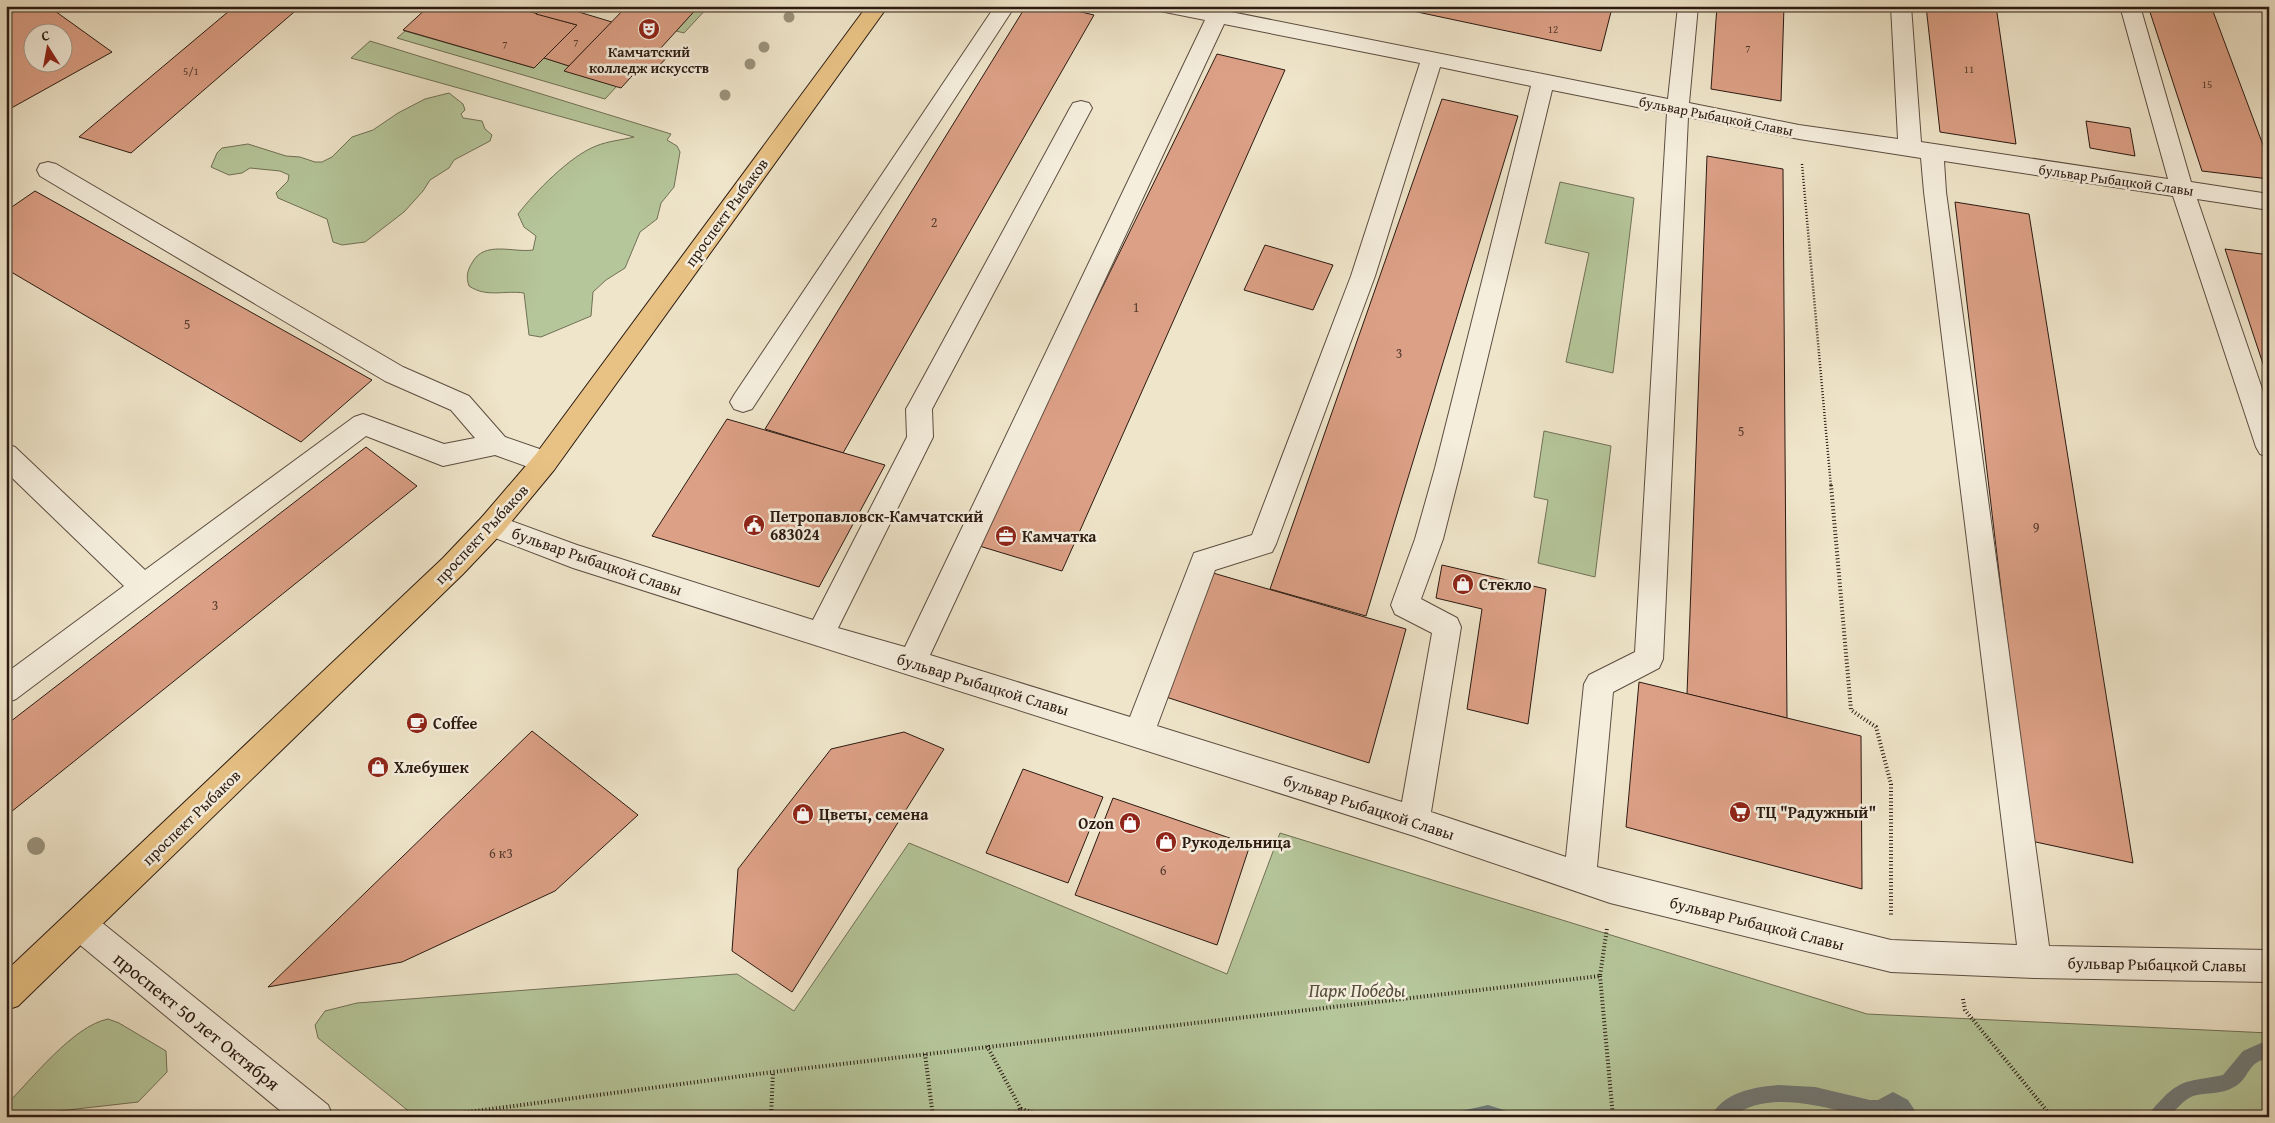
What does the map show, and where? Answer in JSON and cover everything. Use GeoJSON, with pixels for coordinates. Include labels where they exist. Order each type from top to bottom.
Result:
{"type":"FeatureCollection","features":[{"type":"Feature","properties":{"kind":"main road","name":"проспект Рыбаков"},"geometry":{"type":"LineString","coordinates":[[6,994],[453,566],[492,525],[545,462],[878,6]]}},
{"type":"Feature","properties":{"kind":"street"},"geometry":{"type":"LineString","coordinates":[[743,402],[1005,6]]}},
{"type":"Feature","properties":{"kind":"street","name":"бульвар Рыбацкой Славы"},"geometry":{"type":"LineString","coordinates":[[1167,6],[1217,16],[1247,14],[1432,59],[1798,132],[2269,202]]}},
{"type":"Feature","properties":{"kind":"street"},"geometry":{"type":"LineString","coordinates":[[1580,877],[1599,684],[1650,659],[1678,109],[1688,6]]}},
{"type":"Feature","properties":{"kind":"street"},"geometry":{"type":"LineString","coordinates":[[1900,6],[1921,151],[1935,192],[2035,962]]}},
{"type":"Feature","properties":{"kind":"street"},"geometry":{"type":"LineString","coordinates":[[2130,6],[2182,190],[2269,447]]}},
{"type":"Feature","properties":{"kind":"street"},"geometry":{"type":"LineString","coordinates":[[912,662],[1217,16]]}},
{"type":"Feature","properties":{"kind":"street"},"geometry":{"type":"LineString","coordinates":[[1139,733],[1204,561],[1262,544],[1363,276],[1432,59]]}},
{"type":"Feature","properties":{"kind":"street"},"geometry":{"type":"LineString","coordinates":[[1414,821],[1447,627],[1405,605],[1429,539],[1448,468],[1543,82]]}},
{"type":"Feature","properties":{"kind":"street"},"geometry":{"type":"LineString","coordinates":[[820,635],[920,437],[919,409],[1081,108]]}},
{"type":"Feature","properties":{"kind":"street"},"geometry":{"type":"LineString","coordinates":[[48,170],[394,374],[460,403],[496,444],[545,462]]}},
{"type":"Feature","properties":{"kind":"street"},"geometry":{"type":"LineString","coordinates":[[6,690],[363,424],[443,455],[496,444]]}},
{"type":"Feature","properties":{"kind":"street"},"geometry":{"type":"LineString","coordinates":[[6,455],[144,587]]}},
{"type":"Feature","properties":{"kind":"street","name":"бульвар Рыбацкой Славы"},"geometry":{"type":"LineString","coordinates":[[492,525],[573,556],[820,635],[1139,733],[1414,821],[1610,887],[1891,956],[2035,962],[2269,966]]}},
{"type":"Feature","properties":{"kind":"street","name":"проспект 50 лет Октября"},"geometry":{"type":"LineString","coordinates":[[79,924],[316,1117]]}},
{"type":"Feature","properties":{"kind":"path"},"geometry":{"type":"LineString","coordinates":[[1798,132],[1810,238],[1850,710],[1876,727],[1891,784],[1891,956]]}},
{"type":"Feature","properties":{"kind":"path"},"geometry":{"type":"LineString","coordinates":[[1610,887],[1607,936],[1600,976],[1613,1117]]}},
{"type":"Feature","properties":{"kind":"path"},"geometry":{"type":"LineString","coordinates":[[1954,959],[1965,1010],[2052,1117]]}},
{"type":"Feature","properties":{"kind":"path"},"geometry":{"type":"LineString","coordinates":[[430,1117],[987,1046],[1600,976]]}},
{"type":"Feature","properties":{"kind":"path"},"geometry":{"type":"LineString","coordinates":[[987,1046],[1021,1109]]}},
{"type":"Feature","properties":{"kind":"path"},"geometry":{"type":"LineString","coordinates":[[925,1054],[933,1117]]}},
{"type":"Feature","properties":{"kind":"path"},"geometry":{"type":"LineString","coordinates":[[771,1117],[773,1072]]}},
{"type":"Feature","properties":{"kind":"path"},"geometry":{"type":"LineString","coordinates":[[1008,1117],[1021,1109],[1051,1117]]}},
{"type":"Feature","properties":{"kind":"green space"},"geometry":{"type":"Polygon","coordinates":[[[699,6],[709,6],[684,33],[676,31],[699,6]]]}},
{"type":"Feature","properties":{"kind":"green space"},"geometry":{"type":"Polygon","coordinates":[[[405,31],[534,68],[544,58],[569,66],[565,71],[617,86],[605,99],[397,38],[405,31]]]}},
{"type":"Feature","properties":{"kind":"green space"},"geometry":{"type":"Polygon","coordinates":[[[370,41],[671,134],[667,140],[677,146],[680,152],[674,187],[661,203],[657,219],[640,232],[625,268],[606,280],[593,292],[591,316],[541,337],[529,335],[524,293],[489,293],[476,290],[469,286],[468,271],[477,256],[484,252],[499,249],[533,250],[536,236],[524,227],[518,214],[534,195],[564,166],[586,151],[605,143],[634,137],[351,58],[370,41]]]}},
{"type":"Feature","properties":{"kind":"green space"},"geometry":{"type":"Polygon","coordinates":[[[449,93],[463,104],[465,110],[461,114],[463,118],[482,121],[485,129],[492,135],[490,141],[454,160],[449,168],[430,180],[423,191],[404,212],[365,242],[342,245],[333,242],[327,219],[278,198],[276,193],[288,181],[289,175],[280,171],[250,168],[242,173],[229,175],[211,167],[217,153],[222,148],[248,144],[286,156],[322,162],[332,157],[352,137],[373,130],[398,113],[425,99],[449,93]]]}},
{"type":"Feature","properties":{"kind":"green space"},"geometry":{"type":"Polygon","coordinates":[[[1560,182],[1634,198],[1613,373],[1566,362],[1589,253],[1545,243],[1560,182]]]}},
{"type":"Feature","properties":{"kind":"green space"},"geometry":{"type":"Polygon","coordinates":[[[1544,431],[1611,446],[1595,577],[1538,563],[1548,500],[1534,497],[1544,431]]]}},
{"type":"Feature","properties":{"kind":"green space","name":"Парк Победы"},"geometry":{"type":"Polygon","coordinates":[[[1280,833],[1867,1014],[2269,1033],[2269,1117],[416,1117],[318,1038],[315,1025],[325,1011],[357,1003],[737,974],[794,1011],[909,843],[1227,974],[1280,833]]]}},
{"type":"Feature","properties":{"kind":"green space"},"geometry":{"type":"Polygon","coordinates":[[[108,1019],[119,1023],[166,1051],[167,1072],[138,1102],[6,1117],[6,1105],[67,1042],[95,1024],[108,1019]]]}},
{"type":"Feature","properties":{"kind":"building"},"geometry":{"type":"Polygon","coordinates":[[[6,6],[48,6],[70,22],[22,22],[22,72],[72,72],[72,23],[112,52],[6,111],[6,6]]]}},
{"type":"Feature","properties":{"kind":"building"},"geometry":{"type":"Polygon","coordinates":[[[235,6],[301,6],[131,153],[79,137],[235,6]]]}},
{"type":"Feature","properties":{"kind":"building"},"geometry":{"type":"Polygon","coordinates":[[[429,6],[510,6],[577,25],[534,68],[403,30],[429,6]]]}},
{"type":"Feature","properties":{"kind":"building"},"geometry":{"type":"Polygon","coordinates":[[[544,6],[559,6],[612,22],[569,66],[544,58],[577,25],[536,14],[544,6]]]}},
{"type":"Feature","properties":{"kind":"building"},"geometry":{"type":"Polygon","coordinates":[[[627,6],[699,6],[660,49],[672,52],[656,69],[642,65],[621,88],[564,71],[627,6]]]}},
{"type":"Feature","properties":{"kind":"building"},"geometry":{"type":"Polygon","coordinates":[[[1026,6],[1056,6],[1094,15],[843,453],[765,429],[1026,6]]]}},
{"type":"Feature","properties":{"kind":"building"},"geometry":{"type":"Polygon","coordinates":[[[1389,6],[1606,6],[1612,8],[1601,51],[1389,6]]]}},
{"type":"Feature","properties":{"kind":"building"},"geometry":{"type":"Polygon","coordinates":[[[1717,6],[1784,6],[1781,101],[1711,89],[1717,6]]]}},
{"type":"Feature","properties":{"kind":"building"},"geometry":{"type":"Polygon","coordinates":[[[1926,6],[1996,6],[2016,144],[1940,132],[1926,6]]]}},
{"type":"Feature","properties":{"kind":"building"},"geometry":{"type":"Polygon","coordinates":[[[2148,6],[2211,6],[2269,161],[2269,179],[2202,171],[2148,6]]]}},
{"type":"Feature","properties":{"kind":"building"},"geometry":{"type":"Polygon","coordinates":[[[1217,54],[1285,70],[1062,571],[976,545],[1217,54]]]}},
{"type":"Feature","properties":{"kind":"building"},"geometry":{"type":"Polygon","coordinates":[[[1442,99],[1518,116],[1366,616],[1270,589],[1442,99]]]}},
{"type":"Feature","properties":{"kind":"building"},"geometry":{"type":"Polygon","coordinates":[[[2086,121],[2130,128],[2135,156],[2090,148],[2086,121]]]}},
{"type":"Feature","properties":{"kind":"building"},"geometry":{"type":"Polygon","coordinates":[[[1707,156],[1783,169],[1787,718],[1687,694],[1707,156]]]}},
{"type":"Feature","properties":{"kind":"building"},"geometry":{"type":"Polygon","coordinates":[[[35,191],[372,380],[301,442],[6,269],[6,211],[35,191]]]}},
{"type":"Feature","properties":{"kind":"building"},"geometry":{"type":"Polygon","coordinates":[[[1955,202],[2029,214],[2133,863],[2031,841],[1955,202]]]}},
{"type":"Feature","properties":{"kind":"building"},"geometry":{"type":"Polygon","coordinates":[[[1265,245],[1333,265],[1313,310],[1244,290],[1265,245]]]}},
{"type":"Feature","properties":{"kind":"building"},"geometry":{"type":"Polygon","coordinates":[[[2225,249],[2269,255],[2269,382],[2225,249]]]}},
{"type":"Feature","properties":{"kind":"building"},"geometry":{"type":"Polygon","coordinates":[[[727,419],[885,465],[819,587],[652,536],[727,419]]]}},
{"type":"Feature","properties":{"kind":"building"},"geometry":{"type":"Polygon","coordinates":[[[366,447],[417,486],[6,816],[6,725],[366,447]]]}},
{"type":"Feature","properties":{"kind":"building"},"geometry":{"type":"Polygon","coordinates":[[[1442,565],[1546,589],[1528,724],[1467,709],[1482,609],[1436,598],[1442,565]]]}},
{"type":"Feature","properties":{"kind":"building"},"geometry":{"type":"Polygon","coordinates":[[[1213,573],[1406,629],[1369,763],[1166,697],[1213,573]]]}},
{"type":"Feature","properties":{"kind":"building"},"geometry":{"type":"Polygon","coordinates":[[[1639,682],[1861,736],[1862,889],[1626,827],[1639,682]]]}},
{"type":"Feature","properties":{"kind":"building"},"geometry":{"type":"Polygon","coordinates":[[[532,731],[638,815],[555,891],[402,962],[268,987],[532,731]]]}},
{"type":"Feature","properties":{"kind":"building"},"geometry":{"type":"Polygon","coordinates":[[[904,732],[944,749],[792,992],[732,951],[738,869],[831,749],[904,732]]]}},
{"type":"Feature","properties":{"kind":"building"},"geometry":{"type":"Polygon","coordinates":[[[1023,769],[1103,797],[1068,883],[986,853],[1023,769]]]}},
{"type":"Feature","properties":{"kind":"building"},"geometry":{"type":"Polygon","coordinates":[[[1113,798],[1250,845],[1217,945],[1075,895],[1113,798]]]}},
{"type":"Feature","properties":{"kind":"waterway"},"geometry":{"type":"LineString","coordinates":[[2157,1117],[2172,1101],[2185,1091],[2231,1080],[2245,1061],[2254,1053],[2269,1051]]}},
{"type":"Feature","properties":{"kind":"waterway"},"geometry":{"type":"LineString","coordinates":[[1720,1117],[1736,1103],[1755,1096],[1778,1094],[1815,1096],[1870,1109],[1879,1108],[1893,1101],[1902,1106],[1910,1117]]}},
{"type":"Feature","properties":{"kind":"waterway"},"geometry":{"type":"LineString","coordinates":[[1467,1117],[1488,1114],[1501,1117]]}},
{"type":"Feature","properties":{"kind":"place","name":"Камчатский колледж искусств"},"geometry":{"type":"Point","coordinates":[649,29]}},
{"type":"Feature","properties":{"kind":"place","name":"Петропавловск-Камчатский 683024"},"geometry":{"type":"Point","coordinates":[754,525]}},
{"type":"Feature","properties":{"kind":"place","name":"Камчатка"},"geometry":{"type":"Point","coordinates":[1006,536]}},
{"type":"Feature","properties":{"kind":"place","name":"Стекло"},"geometry":{"type":"Point","coordinates":[1463,584]}},
{"type":"Feature","properties":{"kind":"place","name":"Coffee"},"geometry":{"type":"Point","coordinates":[417,723]}},
{"type":"Feature","properties":{"kind":"place","name":"Хлебушек"},"geometry":{"type":"Point","coordinates":[378,767]}},
{"type":"Feature","properties":{"kind":"place","name":"ТЦ \"Радужный\""},"geometry":{"type":"Point","coordinates":[1740,812]}},
{"type":"Feature","properties":{"kind":"place","name":"Цветы, семена"},"geometry":{"type":"Point","coordinates":[803,814]}},
{"type":"Feature","properties":{"kind":"place","name":"Ozon"},"geometry":{"type":"Point","coordinates":[1130,823]}},
{"type":"Feature","properties":{"kind":"place","name":"Рукодельница"},"geometry":{"type":"Point","coordinates":[1166,842]}}]}
